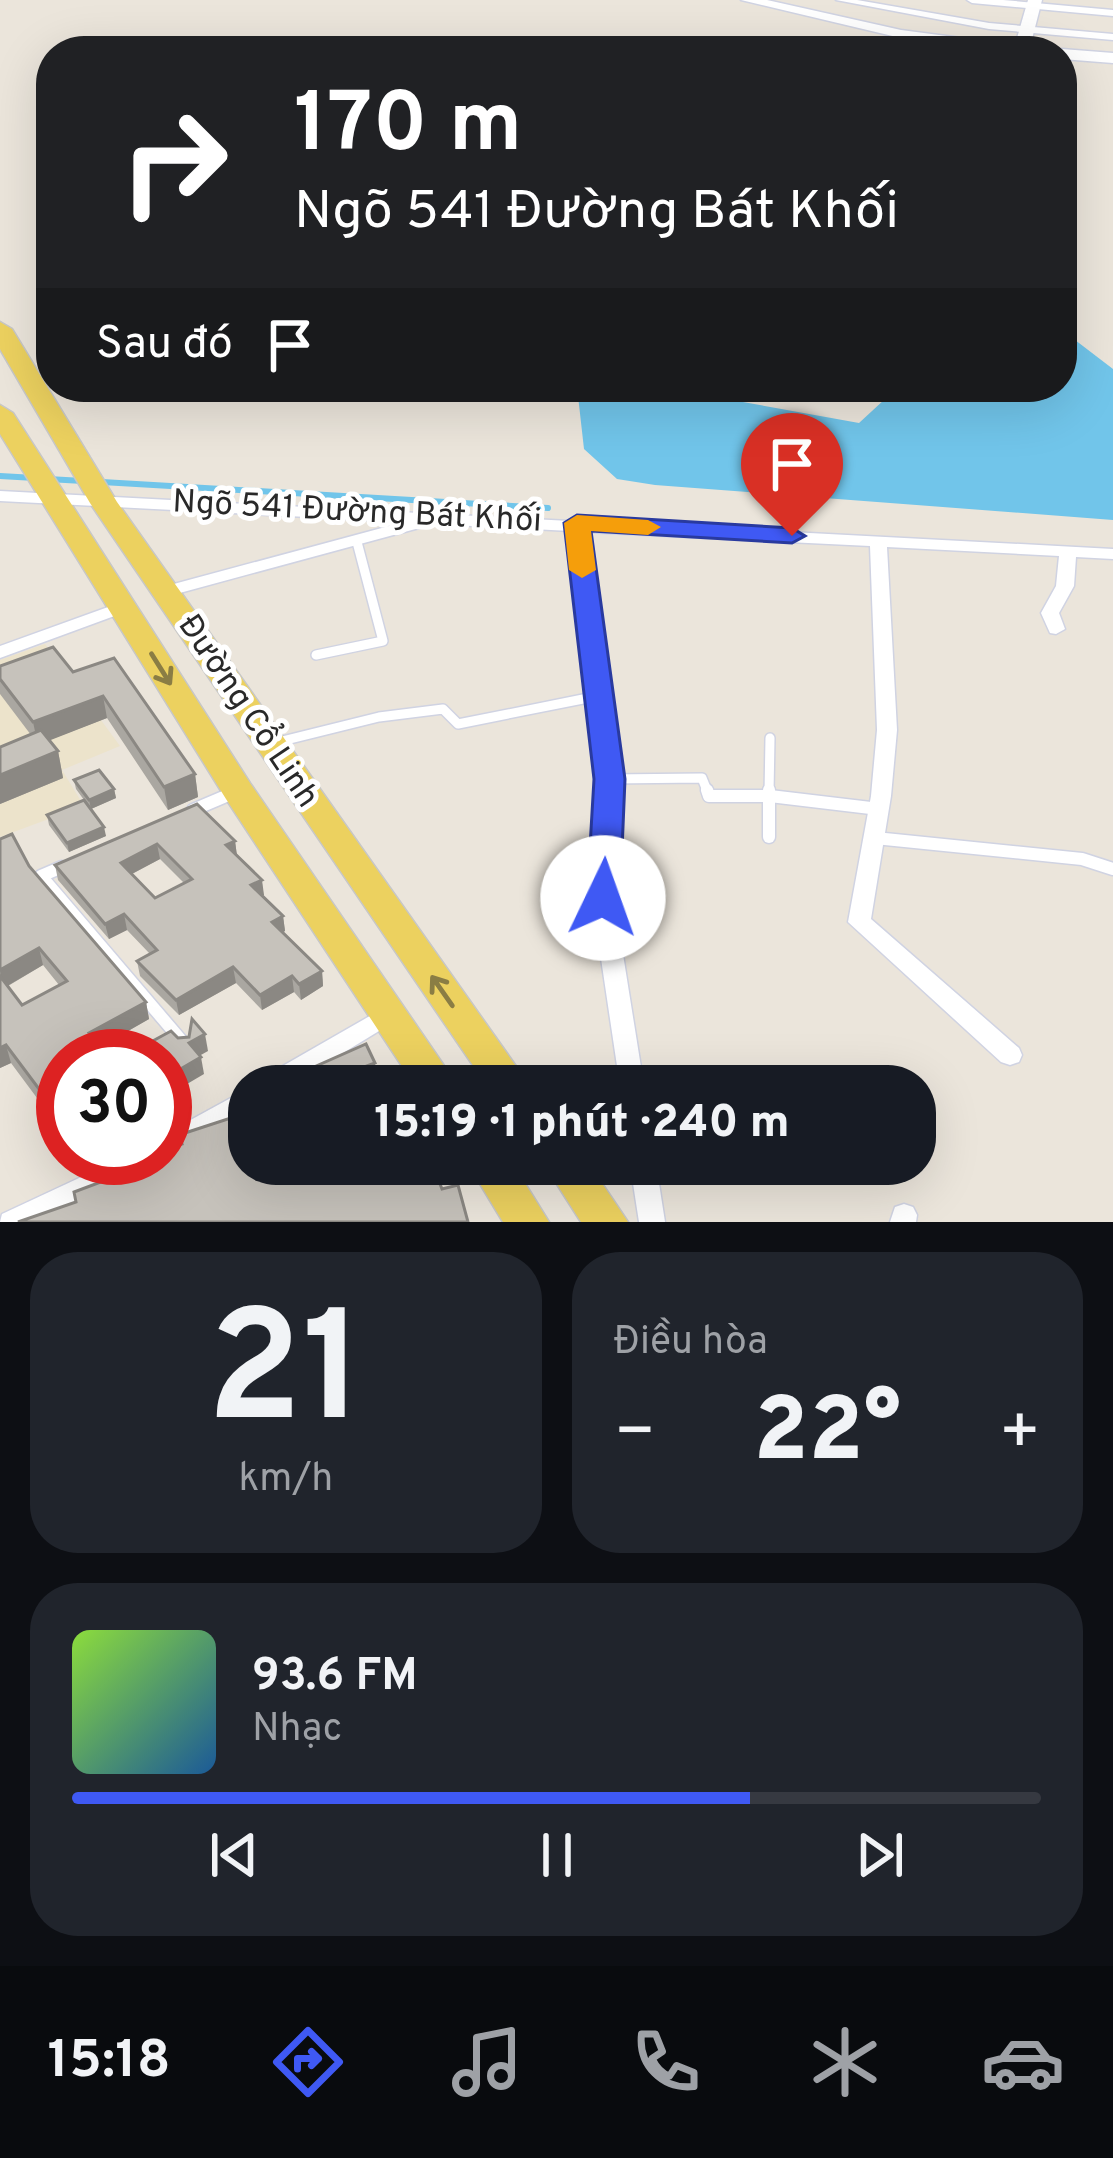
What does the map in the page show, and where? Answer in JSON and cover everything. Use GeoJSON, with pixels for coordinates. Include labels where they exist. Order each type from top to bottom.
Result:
{"type":"FeatureCollection","features":[{"type":"Feature","properties":{"kind":"main road","name":"Đường Cổ Linh"},"geometry":{"type":"LineString","coordinates":[[0,328],[13,369],[494,1065]]}},
{"type":"Feature","properties":{"kind":"main road","name":"Đường Cổ Linh"},"geometry":{"type":"LineString","coordinates":[[0,412],[238,790],[423,1065]]}},
{"type":"Feature","properties":{"kind":"main road"},"geometry":{"type":"LineString","coordinates":[[206,740],[261,734]]}},
{"type":"Feature","properties":{"kind":"main road"},"geometry":{"type":"LineString","coordinates":[[503,1185],[527,1222]]}},
{"type":"Feature","properties":{"kind":"main road"},"geometry":{"type":"LineString","coordinates":[[580,1185],[606,1222]]}},
{"type":"Feature","properties":{"kind":"street"},"geometry":{"type":"LineString","coordinates":[[748,0],[915,36]]}},
{"type":"Feature","properties":{"kind":"street"},"geometry":{"type":"LineString","coordinates":[[842,0],[897,5],[1026,30],[1113,38]]}},
{"type":"Feature","properties":{"kind":"street"},"geometry":{"type":"LineString","coordinates":[[972,0],[1113,13]]}},
{"type":"Feature","properties":{"kind":"street"},"geometry":{"type":"LineString","coordinates":[[1025,36],[1034,3]]}},
{"type":"Feature","properties":{"kind":"street"},"geometry":{"type":"LineString","coordinates":[[1077,55],[1113,58]]}},
{"type":"Feature","properties":{"kind":"street","name":"Ngõ 541 Đường Bát Khối"},"geometry":{"type":"LineString","coordinates":[[0,496],[97,490],[443,517],[1113,554]]}},
{"type":"Feature","properties":{"kind":"street"},"geometry":{"type":"LineString","coordinates":[[165,592],[443,517]]}},
{"type":"Feature","properties":{"kind":"street"},"geometry":{"type":"LineString","coordinates":[[577,523],[609,779],[603,898],[629,1065]]}},
{"type":"Feature","properties":{"kind":"street"},"geometry":{"type":"LineString","coordinates":[[878,541],[887,730],[859,922],[1010,1055]]}},
{"type":"Feature","properties":{"kind":"street"},"geometry":{"type":"LineString","coordinates":[[1056,629],[1052,607],[1065,586],[1068,551]]}},
{"type":"Feature","properties":{"kind":"street"},"geometry":{"type":"LineString","coordinates":[[0,652],[122,607]]}},
{"type":"Feature","properties":{"kind":"street"},"geometry":{"type":"LineString","coordinates":[[304,1065],[389,1014]]}},
{"type":"Feature","properties":{"kind":"street"},"geometry":{"type":"LineString","coordinates":[[192,1132],[228,1110]]}},
{"type":"Feature","properties":{"kind":"street"},"geometry":{"type":"LineString","coordinates":[[11,1222],[90,1185]]}},
{"type":"Feature","properties":{"kind":"street"},"geometry":{"type":"LineString","coordinates":[[646,1185],[652,1222]]}},
{"type":"Feature","properties":{"kind":"lane"},"geometry":{"type":"LineString","coordinates":[[316,655],[383,641],[357,542]]}},
{"type":"Feature","properties":{"kind":"lane"},"geometry":{"type":"LineString","coordinates":[[261,734],[443,709],[458,724],[598,696]]}},
{"type":"Feature","properties":{"kind":"lane"},"geometry":{"type":"LineString","coordinates":[[769,837],[770,738]]}},
{"type":"Feature","properties":{"kind":"lane"},"geometry":{"type":"LineString","coordinates":[[609,779],[702,778],[709,796],[770,796],[879,809]]}},
{"type":"Feature","properties":{"kind":"lane"},"geometry":{"type":"LineString","coordinates":[[170,820],[238,790]]}},
{"type":"Feature","properties":{"kind":"lane"},"geometry":{"type":"LineString","coordinates":[[874,838],[1082,859],[1113,869]]}},
{"type":"Feature","properties":{"kind":"lane"},"geometry":{"type":"LineString","coordinates":[[84,857],[41,876],[172,1029]]}},
{"type":"Feature","properties":{"kind":"shaded area"},"geometry":{"type":"Polygon","coordinates":[[[45,644],[120,746],[62,770],[84,806],[0,837],[0,660],[45,644]]]}},
{"type":"Feature","properties":{"kind":"water"},"geometry":{"type":"Polygon","coordinates":[[[1077,341],[1113,369],[1113,520],[617,479],[584,449],[579,402],[743,402],[859,423],[882,402],[1077,402],[1077,341]]]}},
{"type":"Feature","properties":{"kind":"building"},"geometry":{"type":"Polygon","coordinates":[[[53,647],[73,672],[114,658],[195,774],[164,787],[103,696],[33,722],[0,679],[0,666],[53,647]]]}},
{"type":"Feature","properties":{"kind":"building"},"geometry":{"type":"Polygon","coordinates":[[[41,730],[58,751],[0,775],[0,747],[41,730]]]}},
{"type":"Feature","properties":{"kind":"building"},"geometry":{"type":"Polygon","coordinates":[[[99,770],[114,789],[89,800],[74,780],[99,770]]]}},
{"type":"Feature","properties":{"kind":"building"},"geometry":{"type":"Polygon","coordinates":[[[84,800],[104,827],[67,843],[47,815],[84,800]]]}},
{"type":"Feature","properties":{"kind":"building"},"geometry":{"type":"Polygon","coordinates":[[[197,804],[235,841],[226,845],[262,880],[251,885],[283,916],[272,922],[322,971],[299,984],[292,976],[260,995],[233,967],[176,1000],[137,961],[157,950],[124,914],[105,924],[55,865],[197,804]],[[157,844],[121,863],[155,898],[192,879],[157,844]]]}},
{"type":"Feature","properties":{"kind":"building"},"geometry":{"type":"Polygon","coordinates":[[[12,834],[29,866],[146,1002],[96,1029],[36,1029],[36,1085],[6,1045],[0,1048],[0,976],[22,1005],[67,981],[39,948],[0,970],[0,839],[12,834]]]}},
{"type":"Feature","properties":{"kind":"building"},"geometry":{"type":"Polygon","coordinates":[[[192,1019],[205,1034],[192,1041],[192,1019]]]}},
{"type":"Feature","properties":{"kind":"building"},"geometry":{"type":"Polygon","coordinates":[[[366,1044],[375,1063],[370,1065],[319,1065],[366,1044]]]}},
{"type":"Feature","properties":{"kind":"building"},"geometry":{"type":"Polygon","coordinates":[[[228,1119],[228,1185],[440,1185],[442,1189],[458,1185],[468,1222],[18,1222],[76,1202],[74,1192],[93,1185],[192,1185],[192,1131],[228,1119]]]}},
{"type":"Feature","properties":{"kind":"waterway"},"geometry":{"type":"LineString","coordinates":[[0,476],[35,478]]}},
{"type":"Feature","properties":{"kind":"waterway"},"geometry":{"type":"LineString","coordinates":[[48,479],[83,481]]}},
{"type":"Feature","properties":{"kind":"waterway"},"geometry":{"type":"LineString","coordinates":[[102,482],[548,508]]}},
{"type":"Feature","properties":{"kind":"slow traffic"},"geometry":{"type":"LineString","coordinates":[[582,570],[577,523],[648,527]]}},
{"type":"Feature","properties":{"kind":"route"},"geometry":{"type":"LineString","coordinates":[[603,898],[609,779],[577,523],[792,536]]}}]}
